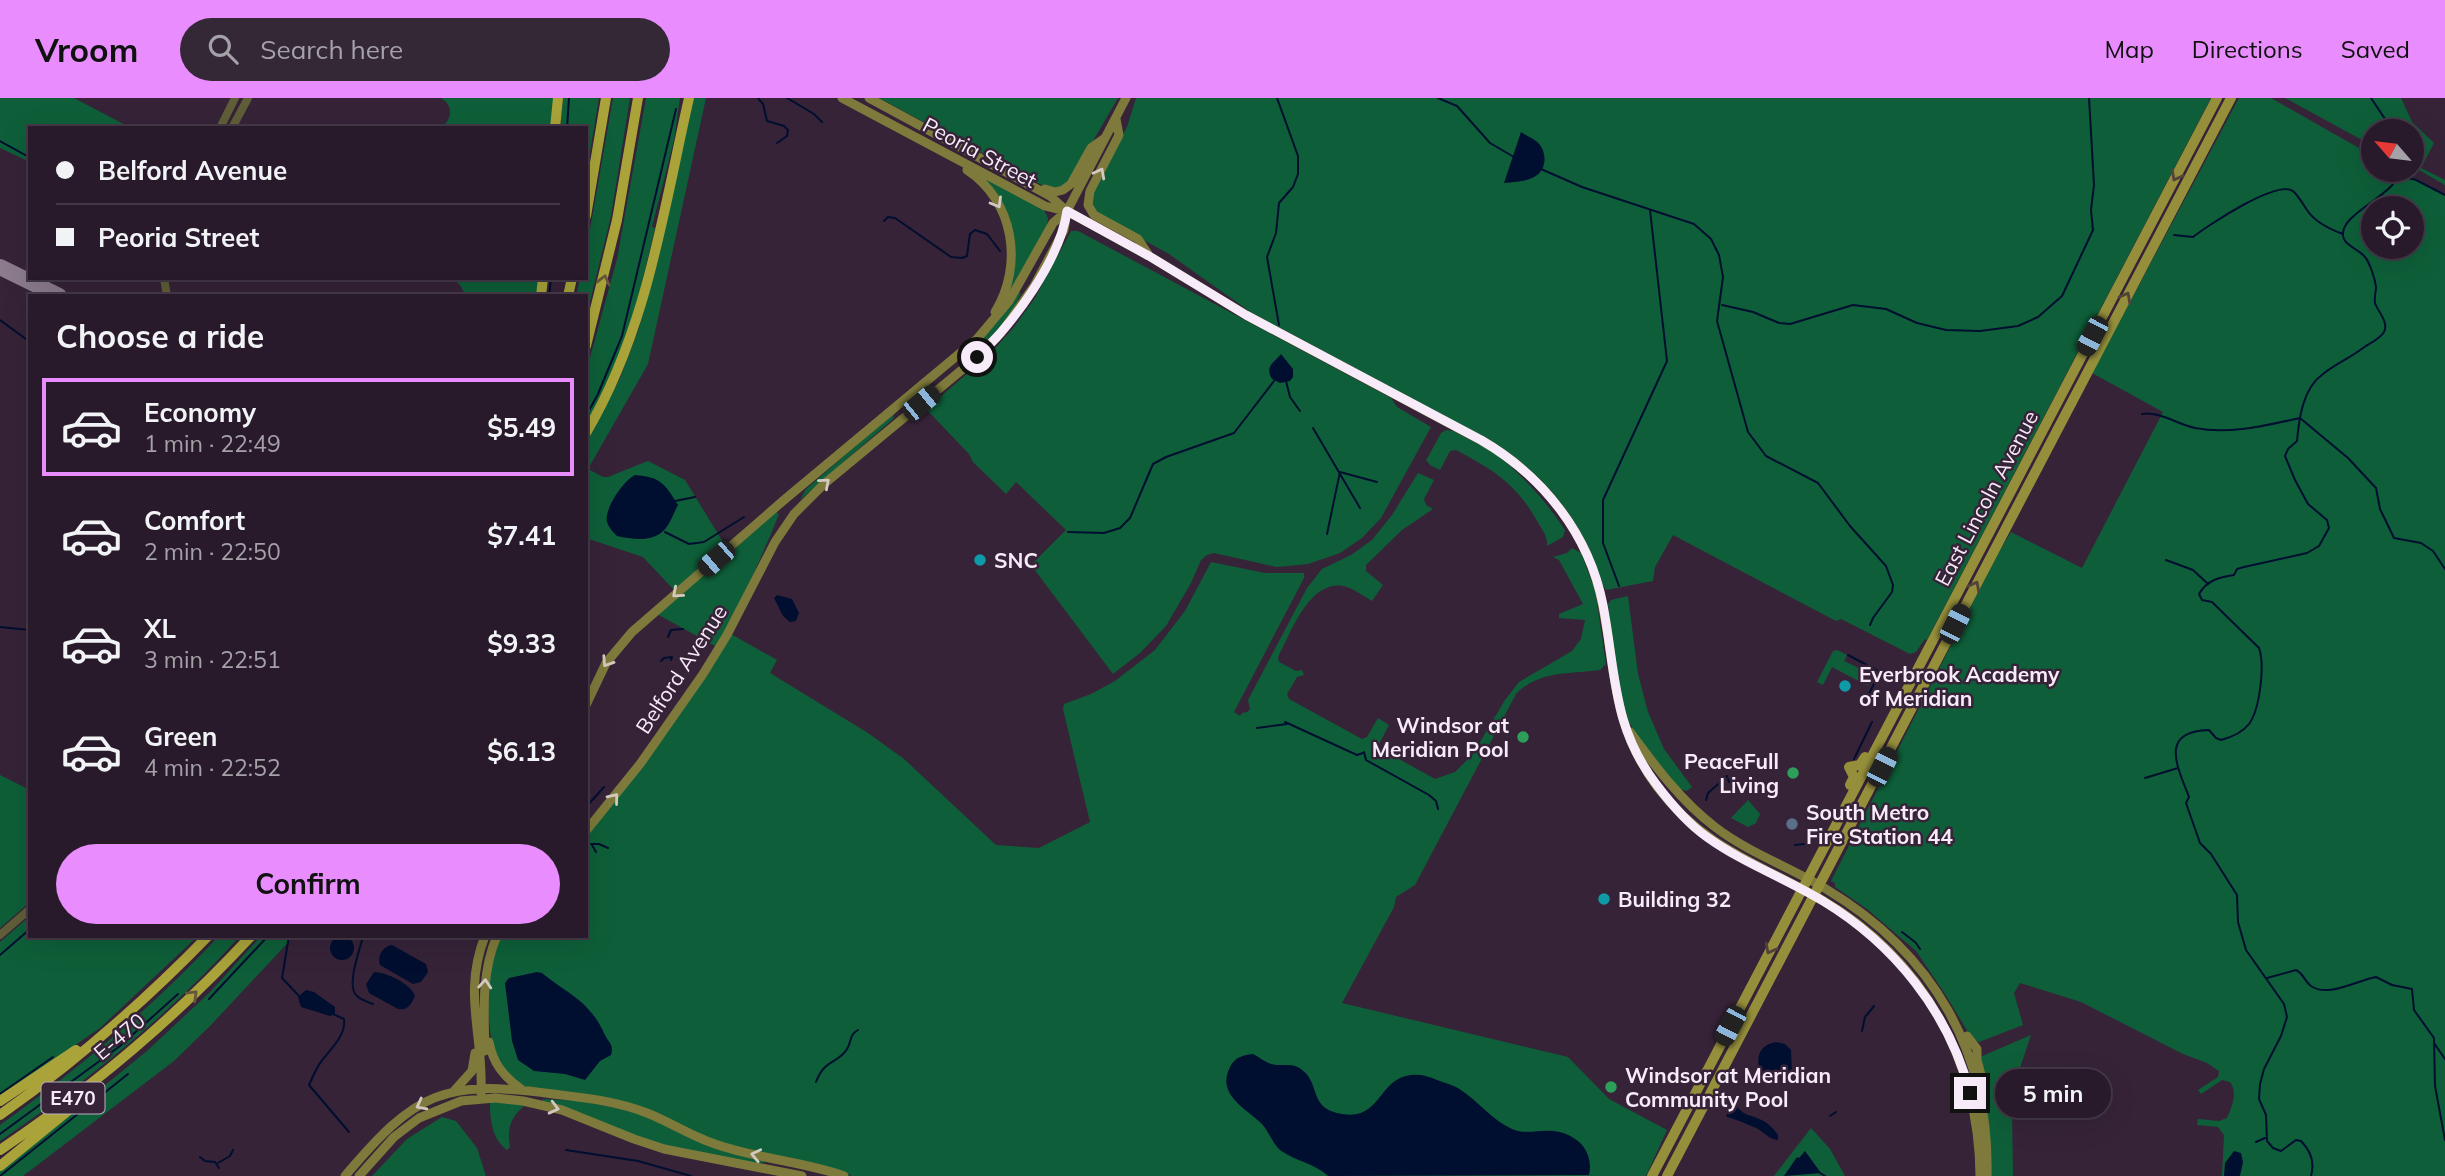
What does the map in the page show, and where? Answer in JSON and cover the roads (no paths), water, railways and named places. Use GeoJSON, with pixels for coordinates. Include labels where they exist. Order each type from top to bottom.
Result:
{"type":"FeatureCollection","features":[{"type":"Feature","properties":{"kind":"highway"},"geometry":{"type":"LineString","coordinates":[[556,126],[559,98]]}},
{"type":"Feature","properties":{"kind":"highway"},"geometry":{"type":"LineString","coordinates":[[588,204],[606,98]]}},
{"type":"Feature","properties":{"kind":"highway"},"geometry":{"type":"LineString","coordinates":[[588,338],[617,220],[638,98]]}},
{"type":"Feature","properties":{"kind":"highway"},"geometry":{"type":"LineString","coordinates":[[588,429],[619,370],[641,305],[660,229],[686,98]]}},
{"type":"Feature","properties":{"kind":"highway","name":"E-470"},"geometry":{"type":"LineString","coordinates":[[0,1115],[106,1033],[206,938]]}},
{"type":"Feature","properties":{"kind":"highway","name":"E-470"},"geometry":{"type":"LineString","coordinates":[[0,1150],[62,1107],[143,1042],[249,938]]}},
{"type":"Feature","properties":{"kind":"highway"},"geometry":{"type":"LineString","coordinates":[[0,1101],[87,1042],[106,1033]]}},
{"type":"Feature","properties":{"kind":"highway"},"geometry":{"type":"LineString","coordinates":[[0,1166],[136,1055],[143,1042]]}},
{"type":"Feature","properties":{"kind":"main road","name":"Peoria Street"},"geometry":{"type":"LineString","coordinates":[[842,98],[1045,206],[1067,211]]}},
{"type":"Feature","properties":{"kind":"main road","name":"Peoria Street"},"geometry":{"type":"LineString","coordinates":[[869,98],[1050,196],[1067,211],[1149,256]]}},
{"type":"Feature","properties":{"kind":"main road","name":"Belford Avenue"},"geometry":{"type":"LineString","coordinates":[[588,829],[640,764],[699,680],[727,635],[775,542],[797,510],[820,487],[975,359],[1001,333],[1034,286],[1064,230],[1067,211],[1126,98]]}},
{"type":"Feature","properties":{"kind":"main road","name":"East Lincoln Avenue"},"geometry":{"type":"LineString","coordinates":[[1808,879],[1848,801],[1854,778],[1849,767],[1860,765],[1871,745],[1879,742],[2217,98]]}},
{"type":"Feature","properties":{"kind":"main road","name":"East Lincoln Avenue"},"geometry":{"type":"LineString","coordinates":[[1667,1176],[2231,98]]}},
{"type":"Feature","properties":{"kind":"main road"},"geometry":{"type":"LineString","coordinates":[[1116,119],[1119,135],[1090,191],[1088,205],[1095,215],[1138,239],[1149,256],[1246,315],[1493,447],[1520,466],[1542,487],[1572,526],[1593,569],[1602,603],[1616,697],[1639,760],[1667,799],[1698,830],[1750,863],[1815,896],[1850,919],[1883,946],[1910,975],[1937,1014],[1956,1050],[1968,1083],[1977,1133],[1980,1176]]}},
{"type":"Feature","properties":{"kind":"main road"},"geometry":{"type":"LineString","coordinates":[[1009,173],[1019,175],[1051,192],[1062,191],[1072,182],[1091,148],[1106,137]]}},
{"type":"Feature","properties":{"kind":"main road"},"geometry":{"type":"LineString","coordinates":[[928,144],[934,152],[979,178],[994,197],[1006,221],[1012,250],[1010,276],[987,328]]}},
{"type":"Feature","properties":{"kind":"main road","name":"Belford Avenue"},"geometry":{"type":"LineString","coordinates":[[588,701],[606,663],[632,632],[987,328],[1016,291],[1053,223],[1067,211]]}},
{"type":"Feature","properties":{"kind":"main road"},"geometry":{"type":"LineString","coordinates":[[2060,397],[2071,403]]}},
{"type":"Feature","properties":{"kind":"main road"},"geometry":{"type":"LineString","coordinates":[[1907,720],[1905,708],[1926,669],[1921,665]]}},
{"type":"Feature","properties":{"kind":"main road"},"geometry":{"type":"LineString","coordinates":[[1627,728],[1655,767],[1709,822],[1739,843],[1808,879],[1860,912],[1886,933],[1912,960],[1936,991],[1966,1046],[1983,1102],[1987,1176]]}},
{"type":"Feature","properties":{"kind":"main road"},"geometry":{"type":"LineString","coordinates":[[1652,1176],[1808,879]]}},
{"type":"Feature","properties":{"kind":"main road"},"geometry":{"type":"LineString","coordinates":[[454,1092],[467,1079],[474,1066],[474,980],[484,938]]}},
{"type":"Feature","properties":{"kind":"main road"},"geometry":{"type":"LineString","coordinates":[[484,1099],[486,974],[496,938]]}},
{"type":"Feature","properties":{"kind":"main road"},"geometry":{"type":"LineString","coordinates":[[474,1020],[479,1034],[484,1088]]}},
{"type":"Feature","properties":{"kind":"main road"},"geometry":{"type":"LineString","coordinates":[[486,1033],[499,1068],[523,1090]]}},
{"type":"Feature","properties":{"kind":"main road"},"geometry":{"type":"LineString","coordinates":[[345,1176],[400,1118],[428,1101],[454,1092],[484,1088],[523,1090],[632,1108],[661,1118],[716,1145],[844,1176]]}},
{"type":"Feature","properties":{"kind":"main road"},"geometry":{"type":"LineString","coordinates":[[359,1176],[397,1134],[416,1120],[455,1103],[484,1099],[514,1100],[555,1108],[656,1146],[802,1176]]}},
{"type":"Feature","properties":{"kind":"street"},"geometry":{"type":"LineString","coordinates":[[221,126],[235,98]]}},
{"type":"Feature","properties":{"kind":"street"},"geometry":{"type":"LineString","coordinates":[[233,126],[248,98]]}},
{"type":"Feature","properties":{"kind":"street"},"geometry":{"type":"LineString","coordinates":[[0,935],[28,911]]}},
{"type":"Feature","properties":{"kind":"water"},"geometry":{"type":"Polygon","coordinates":[[[1521,132],[1540,145],[1544,155],[1543,166],[1532,178],[1504,183],[1521,132]]]}},
{"type":"Feature","properties":{"kind":"water"},"geometry":{"type":"Polygon","coordinates":[[[1281,354],[1293,369],[1293,377],[1290,381],[1280,383],[1272,379],[1269,371],[1281,354]]]}},
{"type":"Feature","properties":{"kind":"water"},"geometry":{"type":"Polygon","coordinates":[[[635,475],[657,480],[678,505],[663,531],[645,539],[617,536],[607,522],[608,510],[615,496],[635,475]]]}},
{"type":"Feature","properties":{"kind":"water"},"geometry":{"type":"Polygon","coordinates":[[[777,595],[792,599],[799,613],[796,621],[790,622],[783,616],[774,598],[777,595]]]}},
{"type":"Feature","properties":{"kind":"water"},"geometry":{"type":"Polygon","coordinates":[[[349,938],[353,943],[351,957],[342,960],[333,957],[330,948],[333,939],[349,938]]]}},
{"type":"Feature","properties":{"kind":"water"},"geometry":{"type":"Polygon","coordinates":[[[392,945],[426,964],[428,972],[421,982],[413,984],[380,965],[382,952],[392,945]]]}},
{"type":"Feature","properties":{"kind":"water"},"geometry":{"type":"Polygon","coordinates":[[[374,972],[392,976],[409,987],[415,996],[409,1006],[398,1009],[369,993],[366,984],[374,972]]]}},
{"type":"Feature","properties":{"kind":"water"},"geometry":{"type":"Polygon","coordinates":[[[537,972],[578,999],[599,1023],[611,1044],[611,1055],[600,1061],[585,1080],[565,1074],[534,1071],[518,1060],[512,1041],[505,983],[509,978],[537,972]]]}},
{"type":"Feature","properties":{"kind":"water"},"geometry":{"type":"Polygon","coordinates":[[[306,990],[314,992],[335,1007],[335,1014],[330,1016],[301,1007],[298,997],[306,990]]]}},
{"type":"Feature","properties":{"kind":"water"},"geometry":{"type":"Polygon","coordinates":[[[1776,1042],[1785,1044],[1791,1050],[1792,1074],[1777,1078],[1761,1075],[1759,1055],[1765,1047],[1776,1042]]]}},
{"type":"Feature","properties":{"kind":"water"},"geometry":{"type":"Polygon","coordinates":[[[1253,1054],[1271,1064],[1299,1068],[1308,1075],[1322,1105],[1337,1113],[1352,1115],[1371,1107],[1391,1084],[1400,1078],[1411,1075],[1431,1077],[1458,1088],[1512,1129],[1569,1135],[1587,1152],[1589,1175],[1328,1176],[1280,1150],[1261,1123],[1229,1093],[1227,1077],[1230,1067],[1240,1057],[1253,1054]]]}},
{"type":"Feature","properties":{"kind":"water"},"geometry":{"type":"Polygon","coordinates":[[[1734,1105],[1746,1114],[1769,1124],[1778,1135],[1778,1140],[1726,1117],[1734,1105]]]}},
{"type":"Feature","properties":{"kind":"water"},"geometry":{"type":"Polygon","coordinates":[[[1805,1151],[1821,1173],[1784,1176],[1797,1157],[1805,1151]]]}},
{"type":"Feature","properties":{"kind":"water"},"geometry":{"type":"Polygon","coordinates":[[[2234,1151],[2241,1153],[2243,1162],[2240,1176],[2224,1176],[2225,1163],[2234,1151]]]}},
{"type":"Feature","properties":{"kind":"waterway"},"geometry":{"type":"LineString","coordinates":[[567,126],[569,98]]}},
{"type":"Feature","properties":{"kind":"waterway"},"geometry":{"type":"LineString","coordinates":[[758,98],[763,104],[767,121],[784,126],[788,130],[787,136],[777,143]]}},
{"type":"Feature","properties":{"kind":"waterway"},"geometry":{"type":"LineString","coordinates":[[787,98],[822,122]]}},
{"type":"Feature","properties":{"kind":"waterway"},"geometry":{"type":"LineString","coordinates":[[1277,98],[1298,156],[1298,174],[1293,187],[1279,203],[1276,233],[1267,257],[1279,325]]}},
{"type":"Feature","properties":{"kind":"waterway"},"geometry":{"type":"LineString","coordinates":[[1438,98],[1457,106],[1490,143],[1514,157]]}},
{"type":"Feature","properties":{"kind":"waterway"},"geometry":{"type":"LineString","coordinates":[[1722,305],[1790,324],[1853,305],[1886,309],[1917,323],[1946,330],[1980,331],[2018,326],[2038,317],[2062,296],[2093,230],[2091,210],[2094,185],[2089,98]]}},
{"type":"Feature","properties":{"kind":"waterway"},"geometry":{"type":"LineString","coordinates":[[2371,98],[2385,119]]}},
{"type":"Feature","properties":{"kind":"waterway"},"geometry":{"type":"LineString","coordinates":[[588,412],[622,336],[676,109]]}},
{"type":"Feature","properties":{"kind":"waterway"},"geometry":{"type":"LineString","coordinates":[[0,141],[27,156]]}},
{"type":"Feature","properties":{"kind":"waterway"},"geometry":{"type":"LineString","coordinates":[[1541,169],[1582,187],[1694,224],[1711,239],[1719,255],[1723,277],[1717,321],[1748,432],[1766,456],[1818,483],[1850,526],[1886,566],[1893,585],[1892,592],[1870,625]]}},
{"type":"Feature","properties":{"kind":"waterway"},"geometry":{"type":"LineString","coordinates":[[2311,1176],[2311,1157],[2301,1141],[2296,1140],[2281,1151],[2273,1148],[2267,1141],[2266,1115],[2259,1099],[2260,1084],[2287,1017],[2284,1004],[2246,950],[2238,922],[2237,895],[2211,854],[2200,843],[2186,803],[2189,797],[2180,774],[2176,752],[2183,737],[2193,732],[2209,730],[2221,740],[2240,732],[2253,717],[2259,698],[2262,665],[2259,648],[2212,602],[2202,600],[2199,594],[2202,589],[2214,580],[2234,575],[2237,569],[2307,553],[2319,546],[2329,528],[2327,520],[2308,504],[2285,456],[2297,441],[2303,404],[2316,380],[2384,332],[2384,321],[2375,303],[2376,287],[2370,267],[2365,257],[2346,242],[2343,235],[2351,219],[2394,182]]}},
{"type":"Feature","properties":{"kind":"waterway"},"geometry":{"type":"LineString","coordinates":[[2420,182],[2445,195]]}},
{"type":"Feature","properties":{"kind":"waterway"},"geometry":{"type":"LineString","coordinates":[[2174,235],[2193,237],[2244,205],[2274,191],[2286,189],[2294,192],[2318,222],[2343,234]]}},
{"type":"Feature","properties":{"kind":"waterway"},"geometry":{"type":"LineString","coordinates":[[1619,586],[1603,543],[1603,500],[1667,361],[1650,210]]}},
{"type":"Feature","properties":{"kind":"waterway"},"geometry":{"type":"LineString","coordinates":[[884,221],[888,217],[895,218],[951,257],[967,256],[970,234],[975,230],[987,234],[1000,251]]}},
{"type":"Feature","properties":{"kind":"waterway"},"geometry":{"type":"LineString","coordinates":[[549,294],[551,280]]}},
{"type":"Feature","properties":{"kind":"waterway"},"geometry":{"type":"LineString","coordinates":[[0,320],[28,341]]}},
{"type":"Feature","properties":{"kind":"waterway"},"geometry":{"type":"LineString","coordinates":[[1068,532],[1104,533],[1120,528],[1130,518],[1153,464],[1234,433],[1274,381]]}},
{"type":"Feature","properties":{"kind":"waterway"},"geometry":{"type":"LineString","coordinates":[[1286,381],[1290,397],[1300,411]]}},
{"type":"Feature","properties":{"kind":"waterway"},"geometry":{"type":"LineString","coordinates":[[2142,414],[2155,414],[2208,430],[2248,428],[2300,418],[2348,458],[2376,488],[2380,509],[2394,538],[2421,543],[2433,551],[2445,569]]}},
{"type":"Feature","properties":{"kind":"waterway"},"geometry":{"type":"LineString","coordinates":[[1313,428],[1360,508]]}},
{"type":"Feature","properties":{"kind":"waterway"},"geometry":{"type":"LineString","coordinates":[[1327,534],[1340,472],[1377,482]]}},
{"type":"Feature","properties":{"kind":"waterway"},"geometry":{"type":"LineString","coordinates":[[675,501],[695,497]]}},
{"type":"Feature","properties":{"kind":"waterway"},"geometry":{"type":"LineString","coordinates":[[665,532],[689,544],[704,542],[744,517]]}},
{"type":"Feature","properties":{"kind":"waterway"},"geometry":{"type":"LineString","coordinates":[[2166,560],[2193,570],[2207,583]]}},
{"type":"Feature","properties":{"kind":"waterway"},"geometry":{"type":"LineString","coordinates":[[0,627],[28,630]]}},
{"type":"Feature","properties":{"kind":"waterway"},"geometry":{"type":"LineString","coordinates":[[668,637],[671,630],[683,629]]}},
{"type":"Feature","properties":{"kind":"waterway"},"geometry":{"type":"LineString","coordinates":[[1848,655],[1880,672]]}},
{"type":"Feature","properties":{"kind":"waterway"},"geometry":{"type":"LineString","coordinates":[[661,661],[672,657],[671,660]]}},
{"type":"Feature","properties":{"kind":"waterway"},"geometry":{"type":"LineString","coordinates":[[1863,706],[1880,672],[1886,670]]}},
{"type":"Feature","properties":{"kind":"waterway"},"geometry":{"type":"LineString","coordinates":[[1285,722],[1357,755],[1363,753]]}},
{"type":"Feature","properties":{"kind":"waterway"},"geometry":{"type":"LineString","coordinates":[[1854,759],[1872,722]]}},
{"type":"Feature","properties":{"kind":"waterway"},"geometry":{"type":"LineString","coordinates":[[1257,728],[1287,724]]}},
{"type":"Feature","properties":{"kind":"waterway"},"geometry":{"type":"LineString","coordinates":[[1364,752],[1366,760],[1429,795],[1436,801],[1438,809]]}},
{"type":"Feature","properties":{"kind":"waterway"},"geometry":{"type":"LineString","coordinates":[[2145,778],[2178,768]]}},
{"type":"Feature","properties":{"kind":"waterway"},"geometry":{"type":"LineString","coordinates":[[1706,800],[1708,793],[1724,779]]}},
{"type":"Feature","properties":{"kind":"waterway"},"geometry":{"type":"LineString","coordinates":[[588,805],[604,787]]}},
{"type":"Feature","properties":{"kind":"waterway"},"geometry":{"type":"LineString","coordinates":[[591,844],[608,848]]}},
{"type":"Feature","properties":{"kind":"waterway"},"geometry":{"type":"LineString","coordinates":[[1795,845],[1804,844]]}},
{"type":"Feature","properties":{"kind":"waterway"},"geometry":{"type":"LineString","coordinates":[[592,845],[596,852]]}},
{"type":"Feature","properties":{"kind":"waterway"},"geometry":{"type":"LineString","coordinates":[[0,955],[28,931]]}},
{"type":"Feature","properties":{"kind":"waterway"},"geometry":{"type":"LineString","coordinates":[[1902,932],[1915,942]]}},
{"type":"Feature","properties":{"kind":"waterway"},"geometry":{"type":"LineString","coordinates":[[209,999],[266,938]]}},
{"type":"Feature","properties":{"kind":"waterway"},"geometry":{"type":"LineString","coordinates":[[289,938],[282,978],[300,997]]}},
{"type":"Feature","properties":{"kind":"waterway"},"geometry":{"type":"LineString","coordinates":[[362,940],[354,969],[354,992],[373,1004]]}},
{"type":"Feature","properties":{"kind":"waterway"},"geometry":{"type":"LineString","coordinates":[[1916,943],[1920,949]]}},
{"type":"Feature","properties":{"kind":"waterway"},"geometry":{"type":"LineString","coordinates":[[2267,978],[2296,970],[2311,986],[2318,989],[2334,989],[2376,977],[2392,985],[2412,989],[2414,1010],[2434,1038],[2435,1086],[2445,1140]]}},
{"type":"Feature","properties":{"kind":"waterway"},"geometry":{"type":"LineString","coordinates":[[0,1134],[120,1046],[178,994]]}},
{"type":"Feature","properties":{"kind":"waterway"},"geometry":{"type":"LineString","coordinates":[[1862,1031],[1865,1017],[1874,1006]]}},
{"type":"Feature","properties":{"kind":"waterway"},"geometry":{"type":"LineString","coordinates":[[333,1014],[344,1019],[343,1030],[309,1085],[349,1132]]}},
{"type":"Feature","properties":{"kind":"waterway"},"geometry":{"type":"LineString","coordinates":[[816,1082],[823,1069],[843,1054],[853,1034],[858,1030]]}},
{"type":"Feature","properties":{"kind":"waterway"},"geometry":{"type":"LineString","coordinates":[[2434,1043],[2445,1059]]}},
{"type":"Feature","properties":{"kind":"waterway"},"geometry":{"type":"LineString","coordinates":[[0,1094],[53,1057]]}},
{"type":"Feature","properties":{"kind":"waterway"},"geometry":{"type":"LineString","coordinates":[[0,1176],[128,1074]]}},
{"type":"Feature","properties":{"kind":"waterway"},"geometry":{"type":"LineString","coordinates":[[1830,1116],[1836,1112]]}},
{"type":"Feature","properties":{"kind":"waterway"},"geometry":{"type":"LineString","coordinates":[[2256,1142],[2265,1138]]}},
{"type":"Feature","properties":{"kind":"waterway"},"geometry":{"type":"LineString","coordinates":[[218,1163],[230,1156],[233,1150]]}},
{"type":"Feature","properties":{"kind":"waterway"},"geometry":{"type":"LineString","coordinates":[[566,1150],[638,1161],[691,1176]]}},
{"type":"Feature","properties":{"kind":"waterway"},"geometry":{"type":"LineString","coordinates":[[200,1157],[205,1161],[215,1162],[219,1168]]}},
{"type":"Feature","properties":{"kind":"waterway"},"geometry":{"type":"LineString","coordinates":[[1817,1171],[1825,1176]]}},
{"type":"Feature","properties":{"kind":"place","name":"SNC"},"geometry":{"type":"Point","coordinates":[980,560]}},
{"type":"Feature","properties":{"kind":"place","name":"Everbrook Academy of Meridian"},"geometry":{"type":"Point","coordinates":[1845,686]}},
{"type":"Feature","properties":{"kind":"place","name":"Windsor at Meridian Pool"},"geometry":{"type":"Point","coordinates":[1523,737]}},
{"type":"Feature","properties":{"kind":"place","name":"PeaceFull Living"},"geometry":{"type":"Point","coordinates":[1793,773]}},
{"type":"Feature","properties":{"kind":"place","name":"South Metro Fire Station 44"},"geometry":{"type":"Point","coordinates":[1792,824]}},
{"type":"Feature","properties":{"kind":"place","name":"Building 32"},"geometry":{"type":"Point","coordinates":[1604,899]}},
{"type":"Feature","properties":{"kind":"place","name":"Windsor at Meridian Community Pool"},"geometry":{"type":"Point","coordinates":[1611,1087]}}]}
